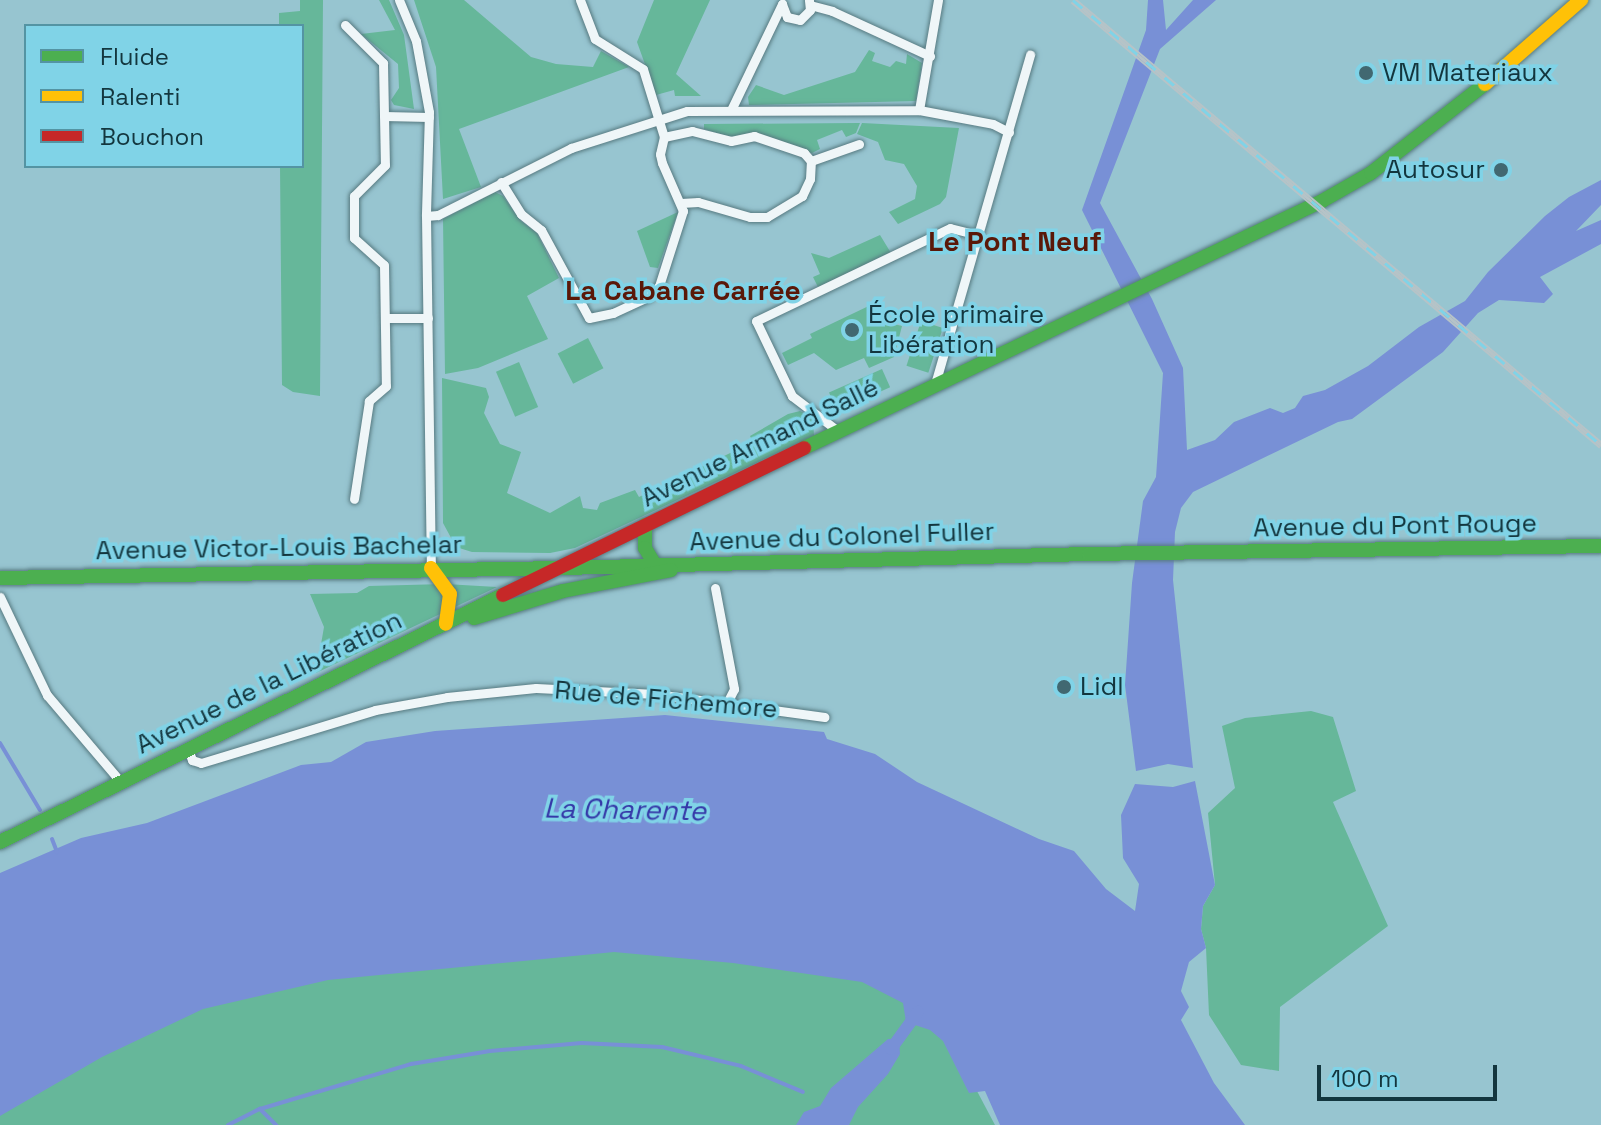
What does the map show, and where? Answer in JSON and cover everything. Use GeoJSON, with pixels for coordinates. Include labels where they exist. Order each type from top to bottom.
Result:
{"type":"FeatureCollection","features":[{"type":"Feature","properties":{"kind":"main road","name":"Avenue Armand Sallé"},"geometry":{"type":"LineString","coordinates":[[559,568],[935,384],[1309,208],[1371,173],[1460,106],[1581,0]]}},
{"type":"Feature","properties":{"kind":"main road"},"geometry":{"type":"LineString","coordinates":[[645,525],[645,548],[656,566]]}},
{"type":"Feature","properties":{"kind":"main road","name":"Avenue du Pont Rouge"},"geometry":{"type":"LineString","coordinates":[[1126,553],[1601,546]]}},
{"type":"Feature","properties":{"kind":"main road","name":"Avenue du Colonel Fuller"},"geometry":{"type":"LineString","coordinates":[[559,568],[1126,553]]}},
{"type":"Feature","properties":{"kind":"main road"},"geometry":{"type":"LineString","coordinates":[[414,640],[533,599],[610,581],[652,576],[681,566]]}},
{"type":"Feature","properties":{"kind":"main road"},"geometry":{"type":"LineString","coordinates":[[431,568],[450,594],[446,624]]}},
{"type":"Feature","properties":{"kind":"main road","name":"Avenue Victor-Louis Bachelar"},"geometry":{"type":"LineString","coordinates":[[0,578],[559,568]]}},
{"type":"Feature","properties":{"kind":"main road","name":"Avenue de la Libération"},"geometry":{"type":"LineString","coordinates":[[0,842],[559,568]]}},
{"type":"Feature","properties":{"kind":"street"},"geometry":{"type":"LineString","coordinates":[[399,0],[416,41],[429,117],[426,216],[431,568]]}},
{"type":"Feature","properties":{"kind":"street"},"geometry":{"type":"LineString","coordinates":[[501,182],[521,214],[541,230],[589,318],[613,313],[649,296],[659,286],[682,217],[681,203],[662,163],[660,154],[664,137],[643,69],[595,39],[580,0]]}},
{"type":"Feature","properties":{"kind":"street"},"geometry":{"type":"LineString","coordinates":[[919,110],[938,0]]}},
{"type":"Feature","properties":{"kind":"street"},"geometry":{"type":"LineString","coordinates":[[731,110],[770,35],[782,2]]}},
{"type":"Feature","properties":{"kind":"street"},"geometry":{"type":"LineString","coordinates":[[782,2],[784,13],[791,19]]}},
{"type":"Feature","properties":{"kind":"street"},"geometry":{"type":"LineString","coordinates":[[770,35],[791,19],[804,18],[810,3],[930,56]]}},
{"type":"Feature","properties":{"kind":"street"},"geometry":{"type":"LineString","coordinates":[[345,25],[383,63],[385,165],[354,196],[354,238],[384,265],[386,386],[369,401],[354,499]]}},
{"type":"Feature","properties":{"kind":"street"},"geometry":{"type":"LineString","coordinates":[[935,384],[1030,54]]}},
{"type":"Feature","properties":{"kind":"street"},"geometry":{"type":"LineString","coordinates":[[426,216],[438,215],[571,148],[687,111],[919,110],[993,124],[1009,132]]}},
{"type":"Feature","properties":{"kind":"street"},"geometry":{"type":"LineString","coordinates":[[384,116],[429,117]]}},
{"type":"Feature","properties":{"kind":"street"},"geometry":{"type":"LineString","coordinates":[[664,137],[692,131],[731,141],[754,136],[804,153],[811,161],[810,179],[802,196],[767,217],[750,217],[698,202],[681,203]]}},
{"type":"Feature","properties":{"kind":"street"},"geometry":{"type":"LineString","coordinates":[[811,161],[859,144]]}},
{"type":"Feature","properties":{"kind":"street"},"geometry":{"type":"LineString","coordinates":[[838,431],[792,396],[756,321],[950,228],[979,235]]}},
{"type":"Feature","properties":{"kind":"street"},"geometry":{"type":"LineString","coordinates":[[385,318],[428,318]]}},
{"type":"Feature","properties":{"kind":"street"},"geometry":{"type":"LineString","coordinates":[[715,588],[734,689],[728,701]]}},
{"type":"Feature","properties":{"kind":"street"},"geometry":{"type":"LineString","coordinates":[[0,597],[47,695],[120,781]]}},
{"type":"Feature","properties":{"kind":"street","name":"Rue de Fichemore"},"geometry":{"type":"LineString","coordinates":[[188,749],[192,760],[201,763],[375,710],[447,697],[536,688],[603,690],[728,701],[824,717]]}},
{"type":"Feature","properties":{"kind":"green space"},"geometry":{"type":"Polygon","coordinates":[[[300,0],[323,0],[320,396],[293,392],[282,385],[280,168],[304,168],[304,24],[279,24],[279,13],[300,11],[300,0]]]}},
{"type":"Feature","properties":{"kind":"green space"},"geometry":{"type":"Polygon","coordinates":[[[379,0],[389,0],[404,35],[414,109],[394,105],[391,100],[399,88],[398,64],[361,34],[395,30],[379,0]]]}},
{"type":"Feature","properties":{"kind":"green space"},"geometry":{"type":"Polygon","coordinates":[[[414,0],[464,0],[531,57],[556,64],[593,67],[601,51],[629,67],[459,129],[481,187],[443,199],[436,67],[414,0]]]}},
{"type":"Feature","properties":{"kind":"green space"},"geometry":{"type":"Polygon","coordinates":[[[654,0],[710,0],[676,74],[701,96],[675,96],[674,90],[656,95],[637,42],[654,0]]]}},
{"type":"Feature","properties":{"kind":"green space"},"geometry":{"type":"Polygon","coordinates":[[[869,50],[875,53],[872,61],[890,67],[896,61],[906,64],[907,54],[922,63],[916,101],[749,105],[748,97],[756,85],[784,95],[855,72],[869,50]]]}},
{"type":"Feature","properties":{"kind":"green space"},"geometry":{"type":"Polygon","coordinates":[[[860,123],[856,133],[846,137],[842,130],[817,140],[820,149],[812,153],[761,134],[733,138],[704,129],[704,124],[860,123]]]}},
{"type":"Feature","properties":{"kind":"green space"},"geometry":{"type":"Polygon","coordinates":[[[862,123],[959,128],[946,197],[940,204],[898,224],[889,212],[915,199],[917,186],[904,164],[885,160],[878,142],[857,134],[862,123]]]}},
{"type":"Feature","properties":{"kind":"green space"},"geometry":{"type":"Polygon","coordinates":[[[495,192],[503,196],[521,221],[537,233],[559,278],[527,296],[548,339],[478,368],[445,374],[443,219],[495,192]]]}},
{"type":"Feature","properties":{"kind":"green space"},"geometry":{"type":"Polygon","coordinates":[[[678,212],[658,268],[650,267],[637,231],[678,212]]]}},
{"type":"Feature","properties":{"kind":"green space"},"geometry":{"type":"Polygon","coordinates":[[[880,235],[891,253],[818,287],[813,277],[820,274],[811,253],[829,258],[880,235]]]}},
{"type":"Feature","properties":{"kind":"green space"},"geometry":{"type":"Polygon","coordinates":[[[875,303],[882,321],[902,326],[894,357],[869,368],[864,358],[836,370],[814,353],[788,365],[782,353],[812,338],[810,334],[875,303]]]}},
{"type":"Feature","properties":{"kind":"green space"},"geometry":{"type":"Polygon","coordinates":[[[921,321],[943,328],[928,373],[906,366],[921,321]]]}},
{"type":"Feature","properties":{"kind":"green space"},"geometry":{"type":"Polygon","coordinates":[[[588,338],[603,368],[573,384],[558,353],[588,338]]]}},
{"type":"Feature","properties":{"kind":"green space"},"geometry":{"type":"Polygon","coordinates":[[[519,362],[538,407],[515,417],[496,372],[519,362]]]}},
{"type":"Feature","properties":{"kind":"green space"},"geometry":{"type":"Polygon","coordinates":[[[882,369],[890,387],[837,411],[829,393],[882,369]]]}},
{"type":"Feature","properties":{"kind":"green space"},"geometry":{"type":"Polygon","coordinates":[[[442,378],[486,388],[489,397],[484,413],[500,444],[521,452],[507,493],[550,513],[580,496],[583,508],[597,510],[600,503],[635,490],[639,497],[753,442],[750,436],[788,414],[800,411],[813,418],[814,436],[575,548],[550,553],[472,552],[456,547],[443,523],[442,378]]]}},
{"type":"Feature","properties":{"kind":"green space"},"geometry":{"type":"Polygon","coordinates":[[[445,584],[497,587],[316,673],[324,627],[310,594],[357,593],[369,586],[445,584]]]}},
{"type":"Feature","properties":{"kind":"green space"},"geometry":{"type":"Polygon","coordinates":[[[1311,711],[1333,717],[1356,791],[1333,802],[1388,926],[1280,1007],[1279,1071],[1241,1065],[1209,1015],[1206,948],[1201,929],[1203,906],[1215,885],[1208,813],[1235,788],[1222,726],[1245,718],[1311,711]]]}},
{"type":"Feature","properties":{"kind":"green space"},"geometry":{"type":"Polygon","coordinates":[[[616,903],[926,995],[995,1125],[0,1125],[0,1058],[616,903]]]}},
{"type":"Feature","properties":{"kind":"water"},"geometry":{"type":"Polygon","coordinates":[[[1148,0],[1163,0],[1166,30],[1193,0],[1216,0],[1160,49],[1100,203],[1152,299],[1183,368],[1187,450],[1215,440],[1234,422],[1270,408],[1283,413],[1295,408],[1303,396],[1325,390],[1368,366],[1419,327],[1465,301],[1488,272],[1545,216],[1569,197],[1601,180],[1601,205],[1576,231],[1601,220],[1601,244],[1540,277],[1553,294],[1544,303],[1499,300],[1478,313],[1443,352],[1352,419],[1338,422],[1193,492],[1181,508],[1175,532],[1173,580],[1193,768],[1168,764],[1136,771],[1125,685],[1132,583],[1143,501],[1156,477],[1163,373],[1082,210],[1146,30],[1148,0]]]}},
{"type":"Feature","properties":{"kind":"water","name":"La Charente"},"geometry":{"type":"Polygon","coordinates":[[[665,715],[824,732],[827,739],[875,754],[917,782],[1039,839],[1074,851],[1106,889],[1135,911],[1139,884],[1123,858],[1121,815],[1135,784],[1173,787],[1195,781],[1215,885],[1203,906],[1201,929],[1206,948],[1189,962],[1181,991],[1189,1007],[1181,1020],[1214,1083],[1245,1125],[1000,1125],[985,1091],[969,1093],[943,1041],[930,1030],[906,1022],[903,1003],[862,982],[733,963],[614,952],[328,980],[203,1009],[102,1057],[0,1116],[0,873],[81,838],[147,823],[301,765],[331,762],[366,742],[435,731],[665,715]]]}},
{"type":"Feature","properties":{"kind":"water"},"geometry":{"type":"Polygon","coordinates":[[[888,1039],[899,1039],[900,1054],[888,1074],[858,1107],[849,1125],[796,1125],[804,1112],[820,1106],[831,1088],[888,1039]]]}},
{"type":"Feature","properties":{"kind":"waterway"},"geometry":{"type":"LineString","coordinates":[[0,743],[40,810]]}},
{"type":"Feature","properties":{"kind":"waterway"},"geometry":{"type":"LineString","coordinates":[[52,839],[57,852]]}},
{"type":"Feature","properties":{"kind":"waterway"},"geometry":{"type":"LineString","coordinates":[[891,1049],[918,1012]]}},
{"type":"Feature","properties":{"kind":"waterway"},"geometry":{"type":"LineString","coordinates":[[260,1109],[411,1064],[490,1051],[582,1043],[662,1047],[741,1066],[803,1092]]}},
{"type":"Feature","properties":{"kind":"waterway"},"geometry":{"type":"LineString","coordinates":[[228,1125],[260,1109],[276,1125]]}},
{"type":"Feature","properties":{"kind":"railway"},"geometry":{"type":"LineString","coordinates":[[1073,0],[1601,445]]}},
{"type":"Feature","properties":{"kind":"traffic: fast"},"geometry":{"type":"LineString","coordinates":[[804,448],[1322,201],[1371,173],[1485,84]]}},
{"type":"Feature","properties":{"kind":"traffic: fast"},"geometry":{"type":"LineString","coordinates":[[645,525],[645,548],[656,566]]}},
{"type":"Feature","properties":{"kind":"traffic: fast"},"geometry":{"type":"LineString","coordinates":[[564,568],[1089,554],[1601,546]]}},
{"type":"Feature","properties":{"kind":"traffic: fast"},"geometry":{"type":"LineString","coordinates":[[0,578],[559,568]]}},
{"type":"Feature","properties":{"kind":"traffic: fast"},"geometry":{"type":"LineString","coordinates":[[474,618],[563,591],[671,570]]}},
{"type":"Feature","properties":{"kind":"traffic: fast"},"geometry":{"type":"LineString","coordinates":[[0,842],[503,595]]}},
{"type":"Feature","properties":{"kind":"traffic: slow"},"geometry":{"type":"LineString","coordinates":[[1485,84],[1581,0]]}},
{"type":"Feature","properties":{"kind":"traffic: slow"},"geometry":{"type":"LineString","coordinates":[[431,568],[450,594],[446,624]]}},
{"type":"Feature","properties":{"kind":"traffic: jam"},"geometry":{"type":"LineString","coordinates":[[503,595],[804,448]]}},
{"type":"Feature","properties":{"kind":"place","name":"VM Materiaux"},"geometry":{"type":"Point","coordinates":[1366,73]}},
{"type":"Feature","properties":{"kind":"place","name":"Autosur"},"geometry":{"type":"Point","coordinates":[1501,170]}},
{"type":"Feature","properties":{"kind":"place","name":"École primaire Libération"},"geometry":{"type":"Point","coordinates":[852,330]}},
{"type":"Feature","properties":{"kind":"place","name":"Lidl"},"geometry":{"type":"Point","coordinates":[1064,687]}},
{"type":"Feature","properties":{"kind":"district","name":"Le Pont Neuf"},"geometry":{"type":"Point","coordinates":[1015,241]}},
{"type":"Feature","properties":{"kind":"district","name":"La Cabane Carrée"},"geometry":{"type":"Point","coordinates":[683,290]}}]}
